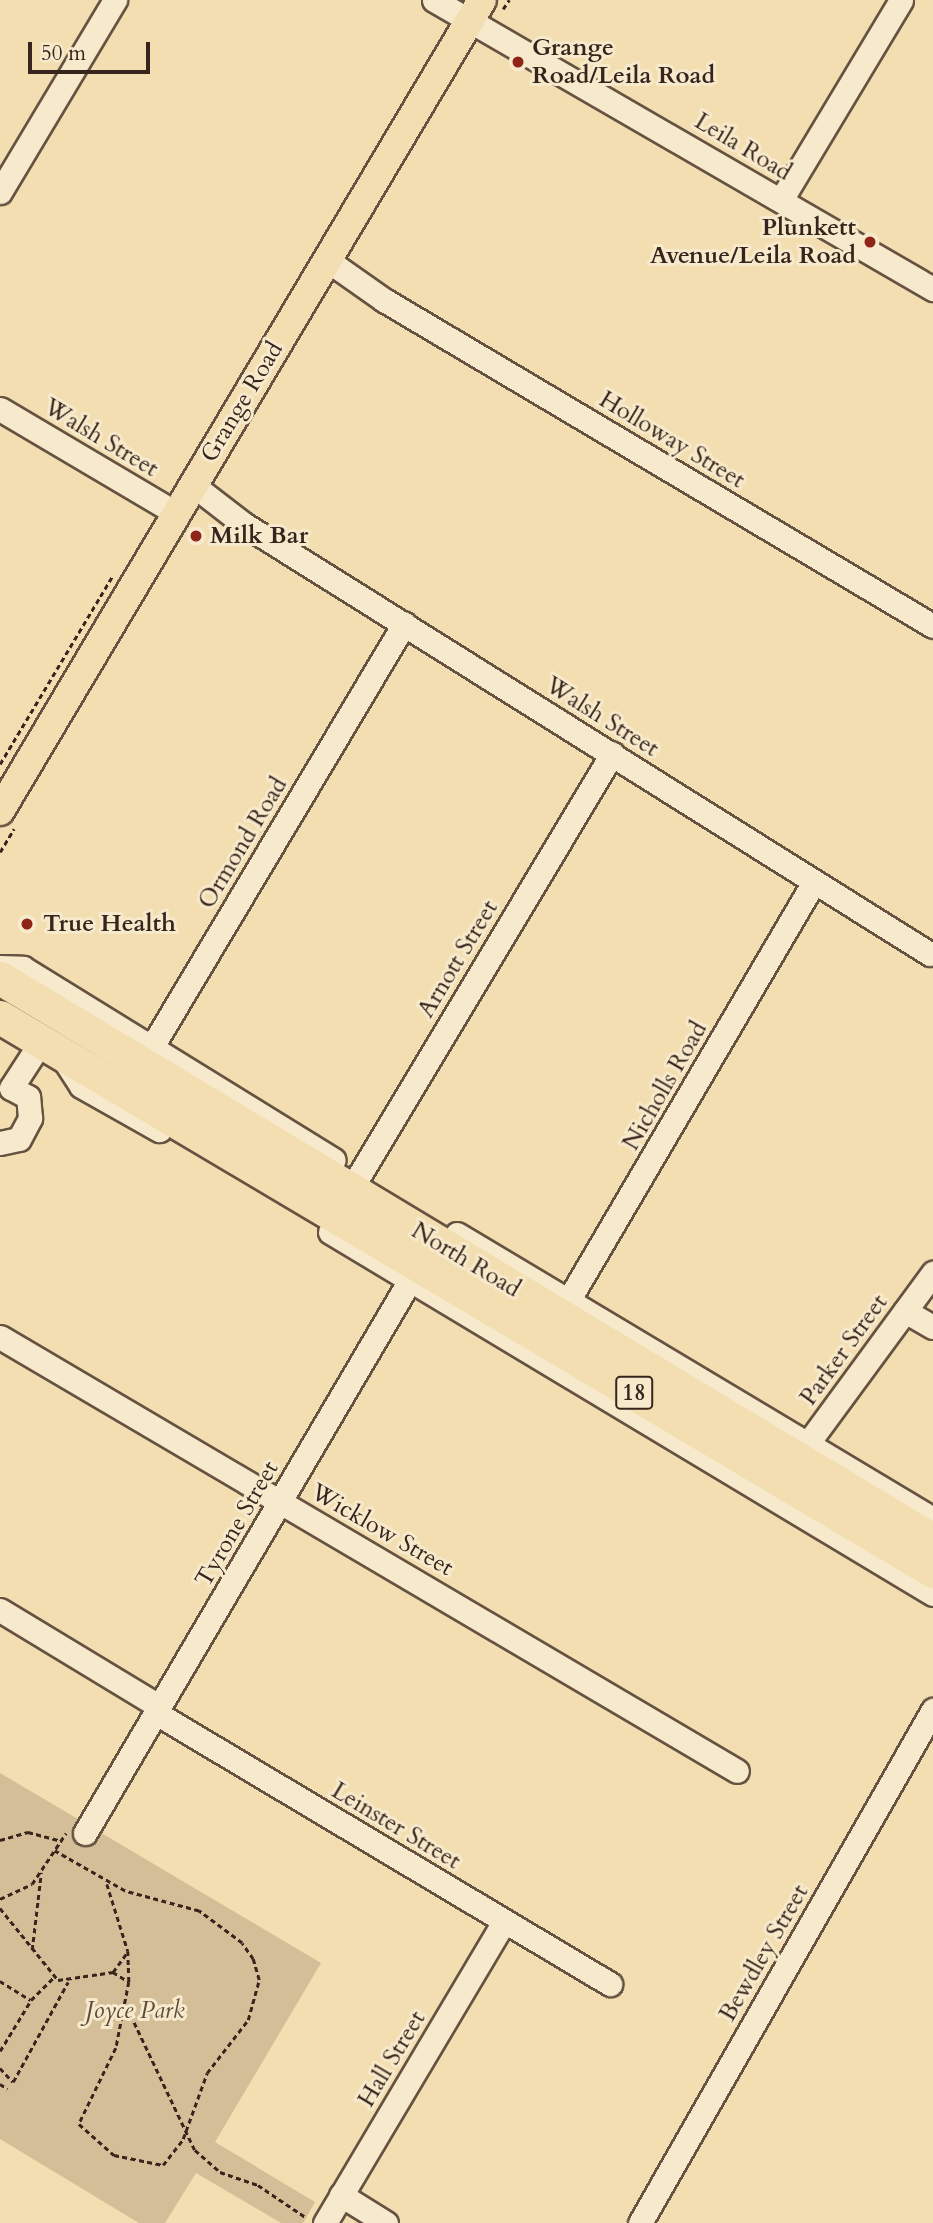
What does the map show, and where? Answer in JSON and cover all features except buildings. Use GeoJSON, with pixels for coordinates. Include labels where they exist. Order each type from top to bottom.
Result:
{"type":"FeatureCollection","features":[{"type":"Feature","properties":{"kind":"highway","name":"North Road"},"geometry":{"type":"LineString","coordinates":[[0,978],[140,1067],[421,1262],[796,1461],[933,1540]]}},
{"type":"Feature","properties":{"kind":"highway","name":"North Road"},"geometry":{"type":"LineString","coordinates":[[24,1033],[140,1067],[355,1184],[421,1262],[564,1308],[796,1461],[933,1571]]}},
{"type":"Feature","properties":{"kind":"main road","name":"Grange Road"},"geometry":{"type":"LineString","coordinates":[[1,807],[324,264],[470,9]]}},
{"type":"Feature","properties":{"kind":"street"},"geometry":{"type":"LineString","coordinates":[[0,192],[115,0]]}},
{"type":"Feature","properties":{"kind":"street","name":"Leila Road"},"geometry":{"type":"LineString","coordinates":[[434,0],[470,9],[527,50],[933,289]]}},
{"type":"Feature","properties":{"kind":"street"},"geometry":{"type":"LineString","coordinates":[[781,200],[901,0]]}},
{"type":"Feature","properties":{"kind":"street","name":"Holloway Street"},"geometry":{"type":"LineString","coordinates":[[324,264],[933,626]]}},
{"type":"Feature","properties":{"kind":"street","name":"Walsh Street"},"geometry":{"type":"LineString","coordinates":[[0,408],[245,525],[930,954]]}},
{"type":"Feature","properties":{"kind":"street","name":"Ormond Road"},"geometry":{"type":"LineString","coordinates":[[140,1067],[404,624]]}},
{"type":"Feature","properties":{"kind":"street","name":"Arnott Street"},"geometry":{"type":"LineString","coordinates":[[355,1184],[612,754]]}},
{"type":"Feature","properties":{"kind":"street","name":"Nicholls Road"},"geometry":{"type":"LineString","coordinates":[[564,1308],[814,882]]}},
{"type":"Feature","properties":{"kind":"street","name":"North Road"},"geometry":{"type":"LineString","coordinates":[[0,967],[23,968],[140,1067]]}},
{"type":"Feature","properties":{"kind":"street"},"geometry":{"type":"LineString","coordinates":[[0,1143],[19,1139],[30,1118],[28,1097],[11,1088],[24,1033]]}},
{"type":"Feature","properties":{"kind":"street","name":"North Road"},"geometry":{"type":"LineString","coordinates":[[24,1033],[81,1086],[421,1262],[933,1594]]}},
{"type":"Feature","properties":{"kind":"street","name":"North Road"},"geometry":{"type":"LineString","coordinates":[[355,1184],[564,1308]]}},
{"type":"Feature","properties":{"kind":"street","name":"Tyrone Street"},"geometry":{"type":"LineString","coordinates":[[86,1831],[421,1262]]}},
{"type":"Feature","properties":{"kind":"street","name":"Parker Street"},"geometry":{"type":"LineString","coordinates":[[796,1461],[933,1273]]}},
{"type":"Feature","properties":{"kind":"street"},"geometry":{"type":"LineString","coordinates":[[905,1311],[933,1327]]}},
{"type":"Feature","properties":{"kind":"street","name":"Wicklow Street"},"geometry":{"type":"LineString","coordinates":[[0,1336],[737,1771]]}},
{"type":"Feature","properties":{"kind":"street","name":"North Road"},"geometry":{"type":"LineString","coordinates":[[796,1461],[933,1520]]}},
{"type":"Feature","properties":{"kind":"street","name":"Leinster Street"},"geometry":{"type":"LineString","coordinates":[[0,1610],[158,1710],[610,1984]]}},
{"type":"Feature","properties":{"kind":"street","name":"Bewdley Street"},"geometry":{"type":"LineString","coordinates":[[640,2223],[933,1710]]}},
{"type":"Feature","properties":{"kind":"street","name":"Hall Street"},"geometry":{"type":"LineString","coordinates":[[325,2223],[504,1922]]}},
{"type":"Feature","properties":{"kind":"street"},"geometry":{"type":"LineString","coordinates":[[341,2195],[386,2223]]}},
{"type":"Feature","properties":{"kind":"path"},"geometry":{"type":"LineString","coordinates":[[0,1899],[41,1873],[74,1820],[86,1831]]}},
{"type":"Feature","properties":{"kind":"path"},"geometry":{"type":"LineString","coordinates":[[0,1840],[28,1832],[61,1841]]}},
{"type":"Feature","properties":{"kind":"path"},"geometry":{"type":"LineString","coordinates":[[55,1851],[106,1881],[147,1900],[199,1911],[242,1943],[253,1959],[256,2000],[235,2040],[207,2073],[184,2135],[163,2165],[148,2166],[97,2146],[79,2124],[116,2048],[127,2007],[128,1951],[106,1881]]}},
{"type":"Feature","properties":{"kind":"path"},"geometry":{"type":"LineString","coordinates":[[32,1950],[41,1873]]}},
{"type":"Feature","properties":{"kind":"path"},"geometry":{"type":"LineString","coordinates":[[0,1908],[54,1977],[68,1981],[113,1972],[128,1951]]}},
{"type":"Feature","properties":{"kind":"path"},"geometry":{"type":"LineString","coordinates":[[113,1972],[129,1982]]}},
{"type":"Feature","properties":{"kind":"path"},"geometry":{"type":"LineString","coordinates":[[0,2051],[31,2000],[54,1977]]}},
{"type":"Feature","properties":{"kind":"path"},"geometry":{"type":"LineString","coordinates":[[0,1981],[31,2000]]}},
{"type":"Feature","properties":{"kind":"path"},"geometry":{"type":"LineString","coordinates":[[0,2068],[13,2081],[68,1981]]}},
{"type":"Feature","properties":{"kind":"path"},"geometry":{"type":"LineString","coordinates":[[127,2007],[184,2135],[220,2172],[258,2185],[315,2223]]}},
{"type":"Feature","properties":{"kind":"path"},"geometry":{"type":"LineString","coordinates":[[0,2084],[8,2089]]}},
{"type":"Feature","properties":{"kind":"green space","name":"Joyce Park"},"geometry":{"type":"Polygon","coordinates":[[[0,1773],[321,1963],[215,2142],[315,2202],[303,2223],[281,2223],[196,2173],[165,2223],[139,2223],[0,2139],[0,1773]]]}},
{"type":"Feature","properties":{"kind":"place","name":"Grange Road/Leila Road"},"geometry":{"type":"Point","coordinates":[518,62]}},
{"type":"Feature","properties":{"kind":"place","name":"Plunkett Avenue/Leila Road"},"geometry":{"type":"Point","coordinates":[870,242]}},
{"type":"Feature","properties":{"kind":"place","name":"Milk Bar"},"geometry":{"type":"Point","coordinates":[196,536]}},
{"type":"Feature","properties":{"kind":"place","name":"True Health"},"geometry":{"type":"Point","coordinates":[27,924]}}]}
